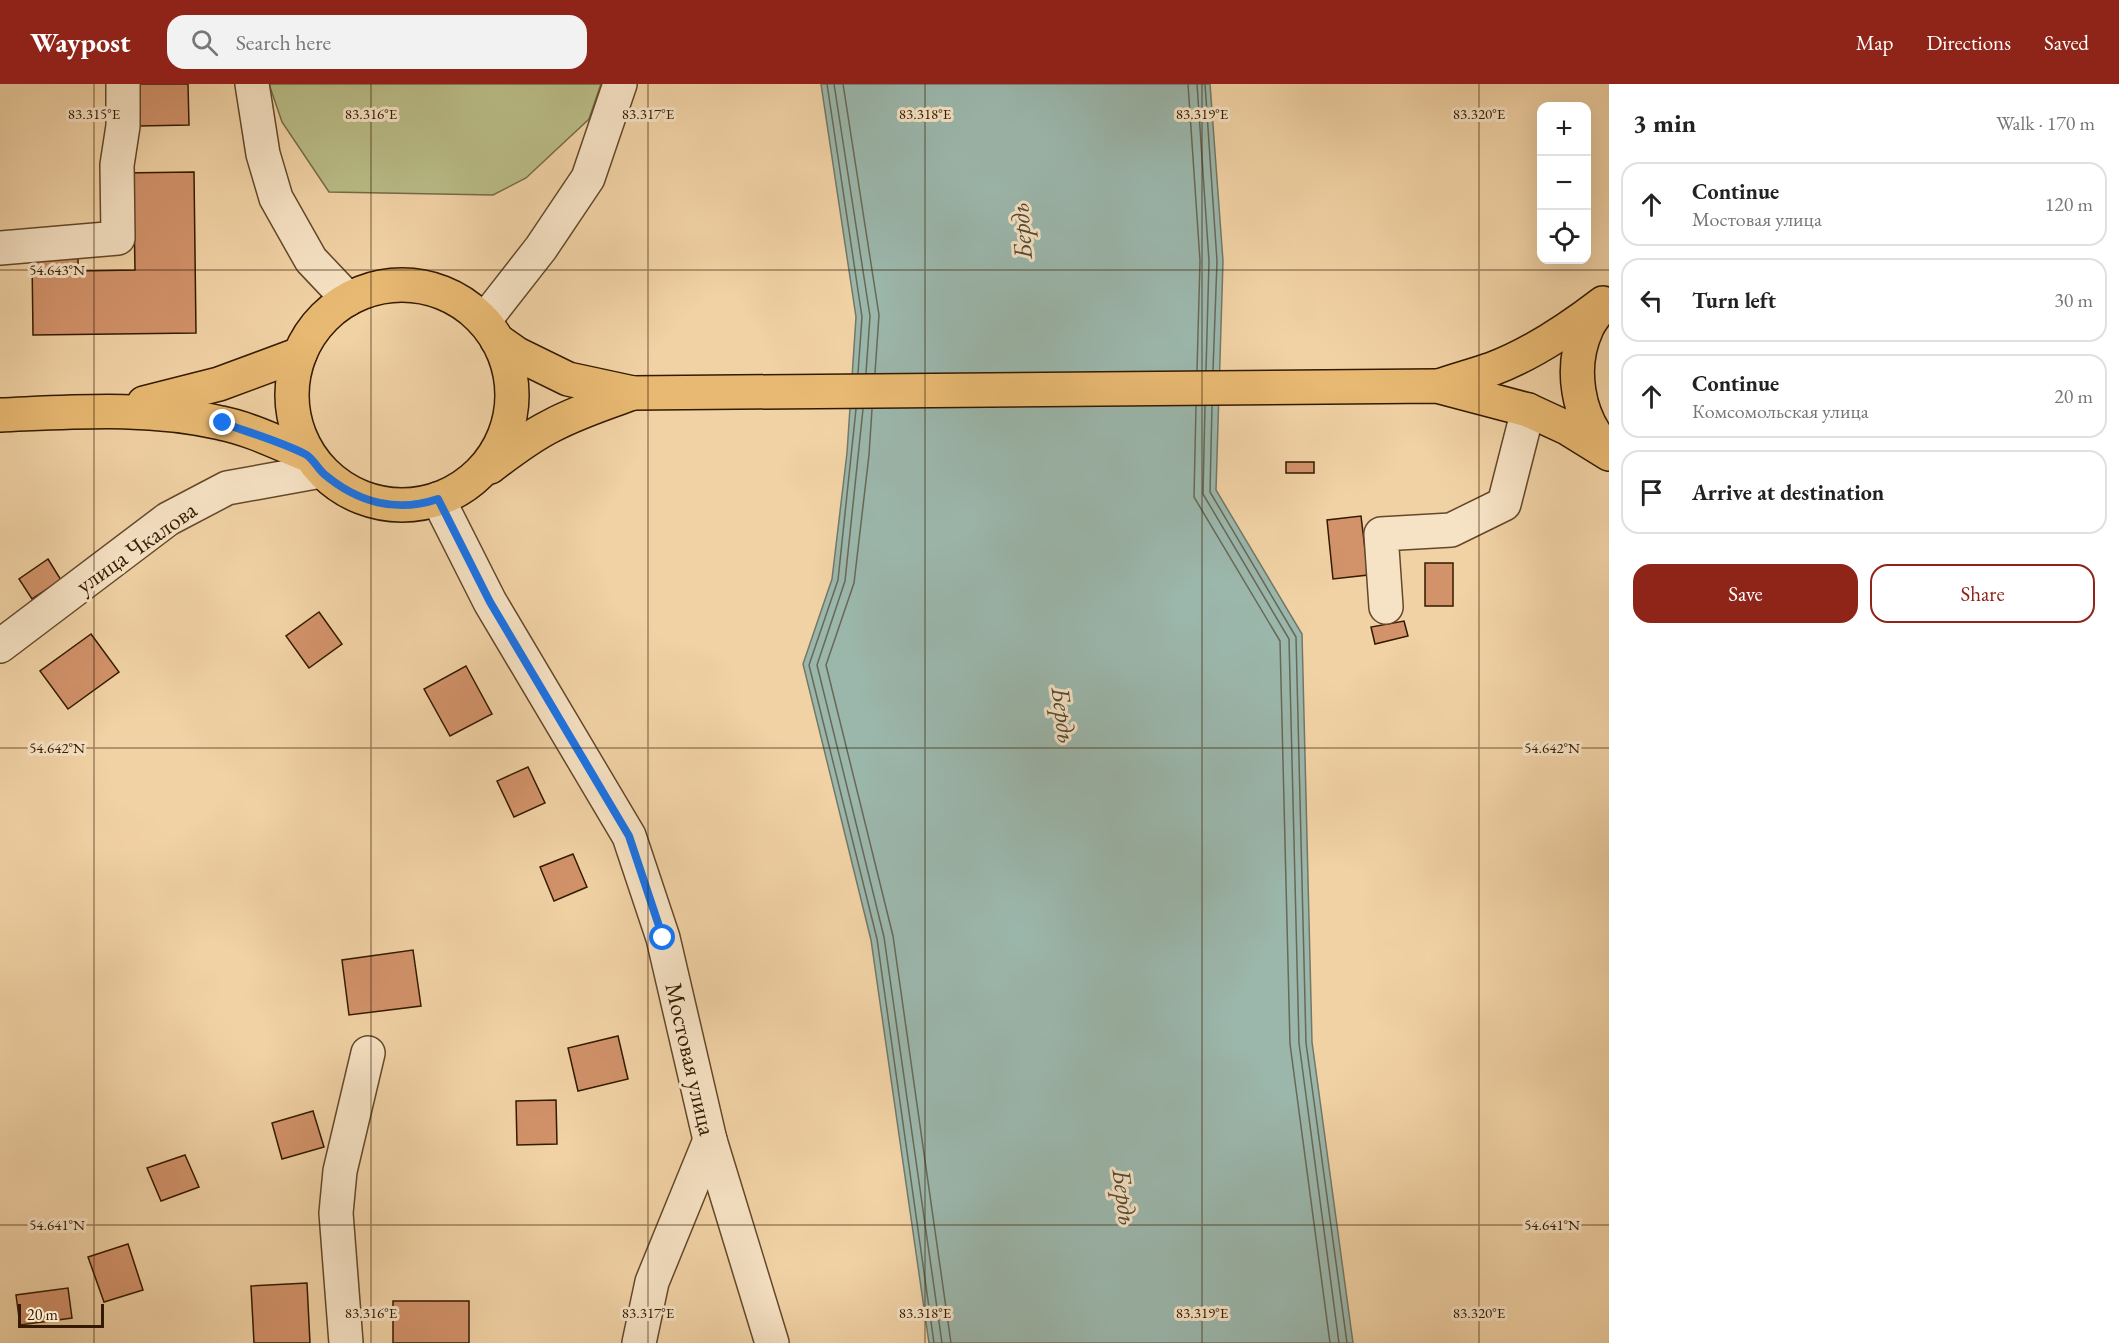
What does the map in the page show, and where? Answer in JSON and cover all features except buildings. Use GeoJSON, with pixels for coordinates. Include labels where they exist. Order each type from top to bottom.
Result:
{"type":"FeatureCollection","features":[{"type":"Feature","properties":{"kind":"main road"},"geometry":{"type":"LineString","coordinates":[[314,463],[299,436],[291,408],[292,376],[302,346],[322,319],[348,299],[379,287],[402,285],[425,287],[447,294],[457,300],[517,354],[567,379],[633,393],[1437,386],[1528,410],[1568,428],[1609,452]]}},
{"type":"Feature","properties":{"kind":"main road"},"geometry":{"type":"LineString","coordinates":[[1437,386],[1493,369],[1541,345],[1571,328],[1606,300]]}},
{"type":"Feature","properties":{"kind":"main road"},"geometry":{"type":"LineString","coordinates":[[1606,300],[1587,328],[1578,356],[1577,385],[1584,414],[1609,452]]}},
{"type":"Feature","properties":{"kind":"main road"},"geometry":{"type":"LineString","coordinates":[[476,477],[496,453],[508,425],[512,394],[504,353],[491,331]]}},
{"type":"Feature","properties":{"kind":"main road"},"geometry":{"type":"LineString","coordinates":[[113,410],[219,384],[300,354]]}},
{"type":"Feature","properties":{"kind":"main road"},"geometry":{"type":"LineString","coordinates":[[0,415],[113,410],[184,416],[223,423],[314,463],[343,489],[369,501],[398,506],[426,503],[453,493],[523,442],[552,425],[580,412],[633,393]]}},
{"type":"Feature","properties":{"kind":"street"},"geometry":{"type":"LineString","coordinates":[[0,248],[118,238],[117,165],[123,126],[123,84]]}},
{"type":"Feature","properties":{"kind":"street"},"geometry":{"type":"LineString","coordinates":[[252,84],[263,154],[276,198],[311,260],[348,299]]}},
{"type":"Feature","properties":{"kind":"street"},"geometry":{"type":"LineString","coordinates":[[491,331],[541,248],[588,178],[620,84]]}},
{"type":"Feature","properties":{"kind":"street"},"geometry":{"type":"LineString","coordinates":[[1386,607],[1381,534],[1451,530],[1503,504],[1528,410]]}},
{"type":"Feature","properties":{"kind":"street","name":"улица Чкалова"},"geometry":{"type":"LineString","coordinates":[[0,646],[168,519],[227,488],[314,463]]}},
{"type":"Feature","properties":{"kind":"street","name":"Мостовая улица"},"geometry":{"type":"LineString","coordinates":[[438,499],[490,602],[629,836],[663,938],[710,1140],[772,1343]]}},
{"type":"Feature","properties":{"kind":"street"},"geometry":{"type":"LineString","coordinates":[[346,1343],[336,1213],[340,1171],[368,1053]]}},
{"type":"Feature","properties":{"kind":"street"},"geometry":{"type":"LineString","coordinates":[[639,1343],[652,1282],[710,1140]]}},
{"type":"Feature","properties":{"kind":"green space"},"geometry":{"type":"Polygon","coordinates":[[[269,84],[601,84],[589,119],[526,178],[493,195],[329,192],[282,122],[269,84]]]}},
{"type":"Feature","properties":{"kind":"water","name":"Бердь"},"geometry":{"type":"Polygon","coordinates":[[[821,84],[1210,84],[1223,261],[1216,490],[1302,634],[1312,1042],[1353,1343],[929,1343],[871,940],[803,664],[832,579],[847,453],[856,317],[821,84]]]}},
{"type":"Feature","properties":{"kind":"route"},"geometry":{"type":"LineString","coordinates":[[223,423],[308,455],[321,471],[343,489],[369,501],[398,506],[426,503],[438,499],[490,602],[629,836],[663,938]]}}]}
